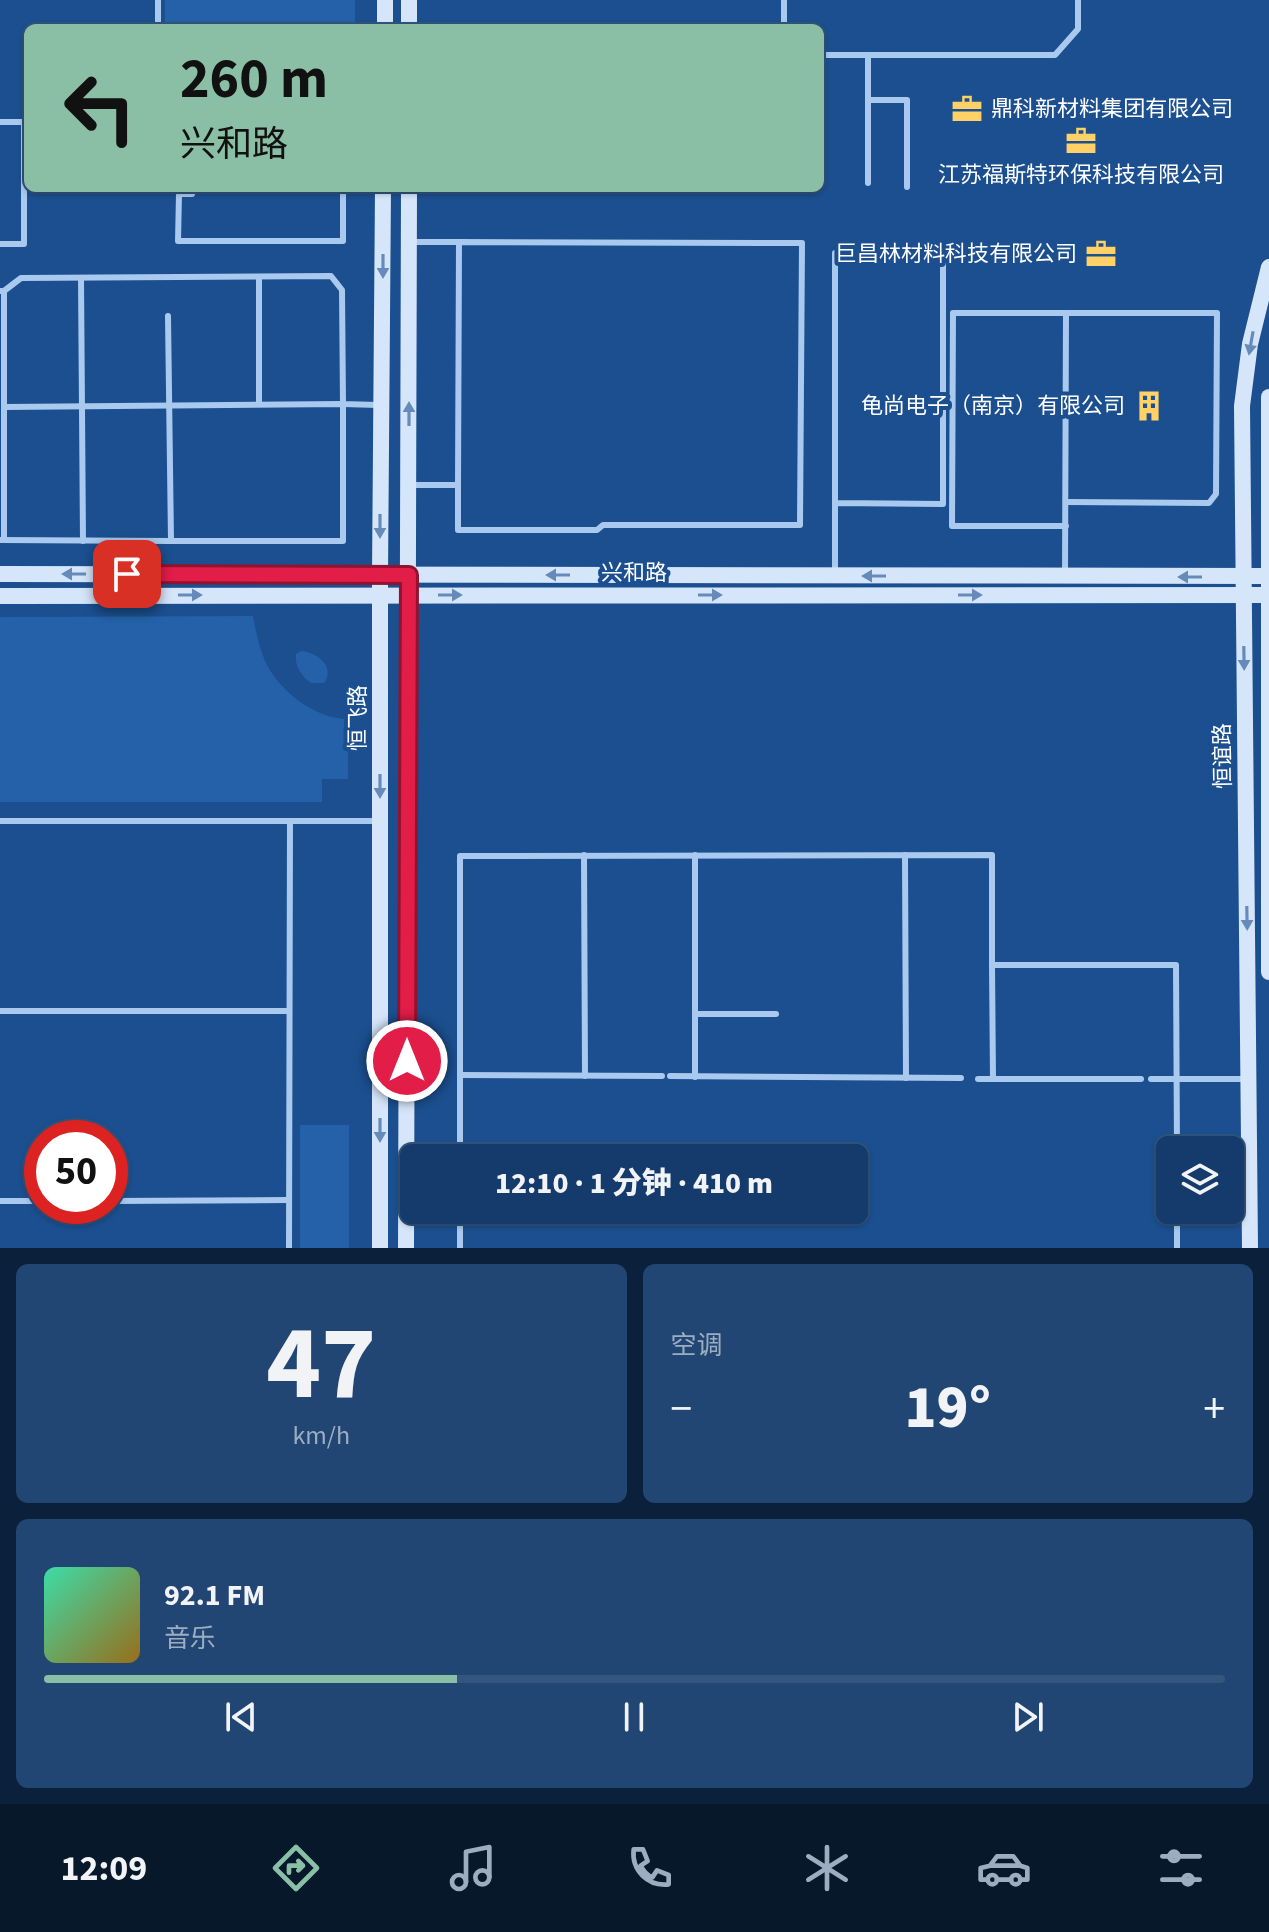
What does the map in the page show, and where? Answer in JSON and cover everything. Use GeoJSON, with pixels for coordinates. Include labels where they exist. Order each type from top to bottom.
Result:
{"type":"FeatureCollection","features":[{"type":"Feature","properties":{"kind":"main road"},"geometry":{"type":"LineString","coordinates":[[385,0],[385,24]]}},
{"type":"Feature","properties":{"kind":"main road"},"geometry":{"type":"LineString","coordinates":[[409,0],[409,24]]}},
{"type":"Feature","properties":{"kind":"main road","name":"恒飞路"},"geometry":{"type":"LineString","coordinates":[[380,1248],[383,192]]}},
{"type":"Feature","properties":{"kind":"main road"},"geometry":{"type":"LineString","coordinates":[[406,1248],[409,192]]}},
{"type":"Feature","properties":{"kind":"main road","name":"恒谊路"},"geometry":{"type":"LineString","coordinates":[[1250,1248],[1242,406],[1250,344],[1269,267]]}},
{"type":"Feature","properties":{"kind":"main road","name":"恒谊路"},"geometry":{"type":"LineString","coordinates":[[1269,397],[1269,972]]}},
{"type":"Feature","properties":{"kind":"main road","name":"兴和路"},"geometry":{"type":"LineString","coordinates":[[0,574],[1268,576]]}},
{"type":"Feature","properties":{"kind":"main road","name":"兴和路"},"geometry":{"type":"LineString","coordinates":[[0,596],[1269,595]]}},
{"type":"Feature","properties":{"kind":"lane"},"geometry":{"type":"LineString","coordinates":[[158,0],[158,24]]}},
{"type":"Feature","properties":{"kind":"lane"},"geometry":{"type":"LineString","coordinates":[[784,0],[784,24]]}},
{"type":"Feature","properties":{"kind":"lane"},"geometry":{"type":"LineString","coordinates":[[824,55],[1055,55],[1078,29],[1078,0]]}},
{"type":"Feature","properties":{"kind":"lane"},"geometry":{"type":"LineString","coordinates":[[868,55],[868,183]]}},
{"type":"Feature","properties":{"kind":"lane"},"geometry":{"type":"LineString","coordinates":[[868,100],[907,100],[907,187]]}},
{"type":"Feature","properties":{"kind":"lane"},"geometry":{"type":"LineString","coordinates":[[0,122],[24,122]]}},
{"type":"Feature","properties":{"kind":"lane"},"geometry":{"type":"LineString","coordinates":[[0,244],[24,244],[25,192]]}},
{"type":"Feature","properties":{"kind":"lane"},"geometry":{"type":"LineString","coordinates":[[179,192],[178,241],[343,241],[343,192]]}},
{"type":"Feature","properties":{"kind":"lane"},"geometry":{"type":"LineString","coordinates":[[183,192],[192,194]]}},
{"type":"Feature","properties":{"kind":"lane"},"geometry":{"type":"LineString","coordinates":[[409,242],[459,242],[802,243],[800,525],[603,525],[597,530],[458,530],[459,242]]}},
{"type":"Feature","properties":{"kind":"lane"},"geometry":{"type":"LineString","coordinates":[[835,503],[943,504],[943,252],[835,253],[835,503],[835,576]]}},
{"type":"Feature","properties":{"kind":"lane"},"geometry":{"type":"LineString","coordinates":[[331,276],[342,290],[343,541],[2,540],[5,407],[2,291],[21,278],[259,277],[331,276]]}},
{"type":"Feature","properties":{"kind":"lane"},"geometry":{"type":"LineString","coordinates":[[259,277],[259,404]]}},
{"type":"Feature","properties":{"kind":"lane"},"geometry":{"type":"LineString","coordinates":[[81,278],[83,541]]}},
{"type":"Feature","properties":{"kind":"lane"},"geometry":{"type":"LineString","coordinates":[[1066,502],[1209,503],[1216,494],[1217,313],[953,313],[952,526],[1066,526]]}},
{"type":"Feature","properties":{"kind":"lane"},"geometry":{"type":"LineString","coordinates":[[1065,576],[1066,313]]}},
{"type":"Feature","properties":{"kind":"lane"},"geometry":{"type":"LineString","coordinates":[[168,316],[171,541]]}},
{"type":"Feature","properties":{"kind":"lane"},"geometry":{"type":"LineString","coordinates":[[5,407],[381,405]]}},
{"type":"Feature","properties":{"kind":"lane"},"geometry":{"type":"LineString","coordinates":[[409,485],[458,485]]}},
{"type":"Feature","properties":{"kind":"lane"},"geometry":{"type":"LineString","coordinates":[[0,821],[380,821]]}},
{"type":"Feature","properties":{"kind":"lane"},"geometry":{"type":"LineString","coordinates":[[289,1248],[290,821]]}},
{"type":"Feature","properties":{"kind":"lane"},"geometry":{"type":"LineString","coordinates":[[584,855],[585,1076]]}},
{"type":"Feature","properties":{"kind":"lane"},"geometry":{"type":"LineString","coordinates":[[695,855],[695,1077]]}},
{"type":"Feature","properties":{"kind":"lane"},"geometry":{"type":"LineString","coordinates":[[905,855],[906,1078]]}},
{"type":"Feature","properties":{"kind":"lane"},"geometry":{"type":"LineString","coordinates":[[460,1144],[460,856],[992,855],[993,1079]]}},
{"type":"Feature","properties":{"kind":"lane"},"geometry":{"type":"LineString","coordinates":[[992,965],[1176,965],[1177,1136]]}},
{"type":"Feature","properties":{"kind":"lane"},"geometry":{"type":"LineString","coordinates":[[0,1011],[289,1011]]}},
{"type":"Feature","properties":{"kind":"lane"},"geometry":{"type":"LineString","coordinates":[[695,1014],[776,1014]]}},
{"type":"Feature","properties":{"kind":"lane"},"geometry":{"type":"LineString","coordinates":[[460,1075],[961,1078]]}},
{"type":"Feature","properties":{"kind":"lane"},"geometry":{"type":"LineString","coordinates":[[978,1079],[1141,1079]]}},
{"type":"Feature","properties":{"kind":"lane"},"geometry":{"type":"LineString","coordinates":[[1151,1079],[1248,1079]]}},
{"type":"Feature","properties":{"kind":"lane"},"geometry":{"type":"LineString","coordinates":[[128,1201],[289,1200]]}},
{"type":"Feature","properties":{"kind":"lane"},"geometry":{"type":"LineString","coordinates":[[0,1201],[24,1201]]}},
{"type":"Feature","properties":{"kind":"lane"},"geometry":{"type":"LineString","coordinates":[[460,1224],[460,1248]]}},
{"type":"Feature","properties":{"kind":"lane"},"geometry":{"type":"LineString","coordinates":[[1177,1224],[1177,1248]]}},
{"type":"Feature","properties":{"kind":"shaded area"},"geometry":{"type":"Polygon","coordinates":[[[165,0],[355,0],[355,24],[165,24],[165,0]]]}},
{"type":"Feature","properties":{"kind":"shaded area"},"geometry":{"type":"Polygon","coordinates":[[[253,616],[267,665],[281,685],[312,709],[348,719],[348,779],[322,779],[322,802],[0,802],[0,617],[253,616]]]}},
{"type":"Feature","properties":{"kind":"shaded area"},"geometry":{"type":"Polygon","coordinates":[[[301,651],[323,661],[328,671],[324,683],[311,683],[302,674],[296,658],[301,651]]]}},
{"type":"Feature","properties":{"kind":"shaded area"},"geometry":{"type":"Polygon","coordinates":[[[300,1125],[349,1125],[349,1248],[300,1248],[300,1125]]]}},
{"type":"Feature","properties":{"kind":"place","name":"鼎科新材料集团有限公司"},"geometry":{"type":"Point","coordinates":[967,109]}},
{"type":"Feature","properties":{"kind":"place","name":"江苏福斯特环保科技有限公司"},"geometry":{"type":"Point","coordinates":[1081,141]}},
{"type":"Feature","properties":{"kind":"place","name":"巨昌林材料科技有限公司"},"geometry":{"type":"Point","coordinates":[1101,254]}},
{"type":"Feature","properties":{"kind":"place","name":"龟尚电子（南京）有限公司"},"geometry":{"type":"Point","coordinates":[1149,406]}},
{"type":"Feature","properties":{"kind":"route"},"geometry":{"type":"LineString","coordinates":[[127,574],[409,575],[407,1061]]}}]}
